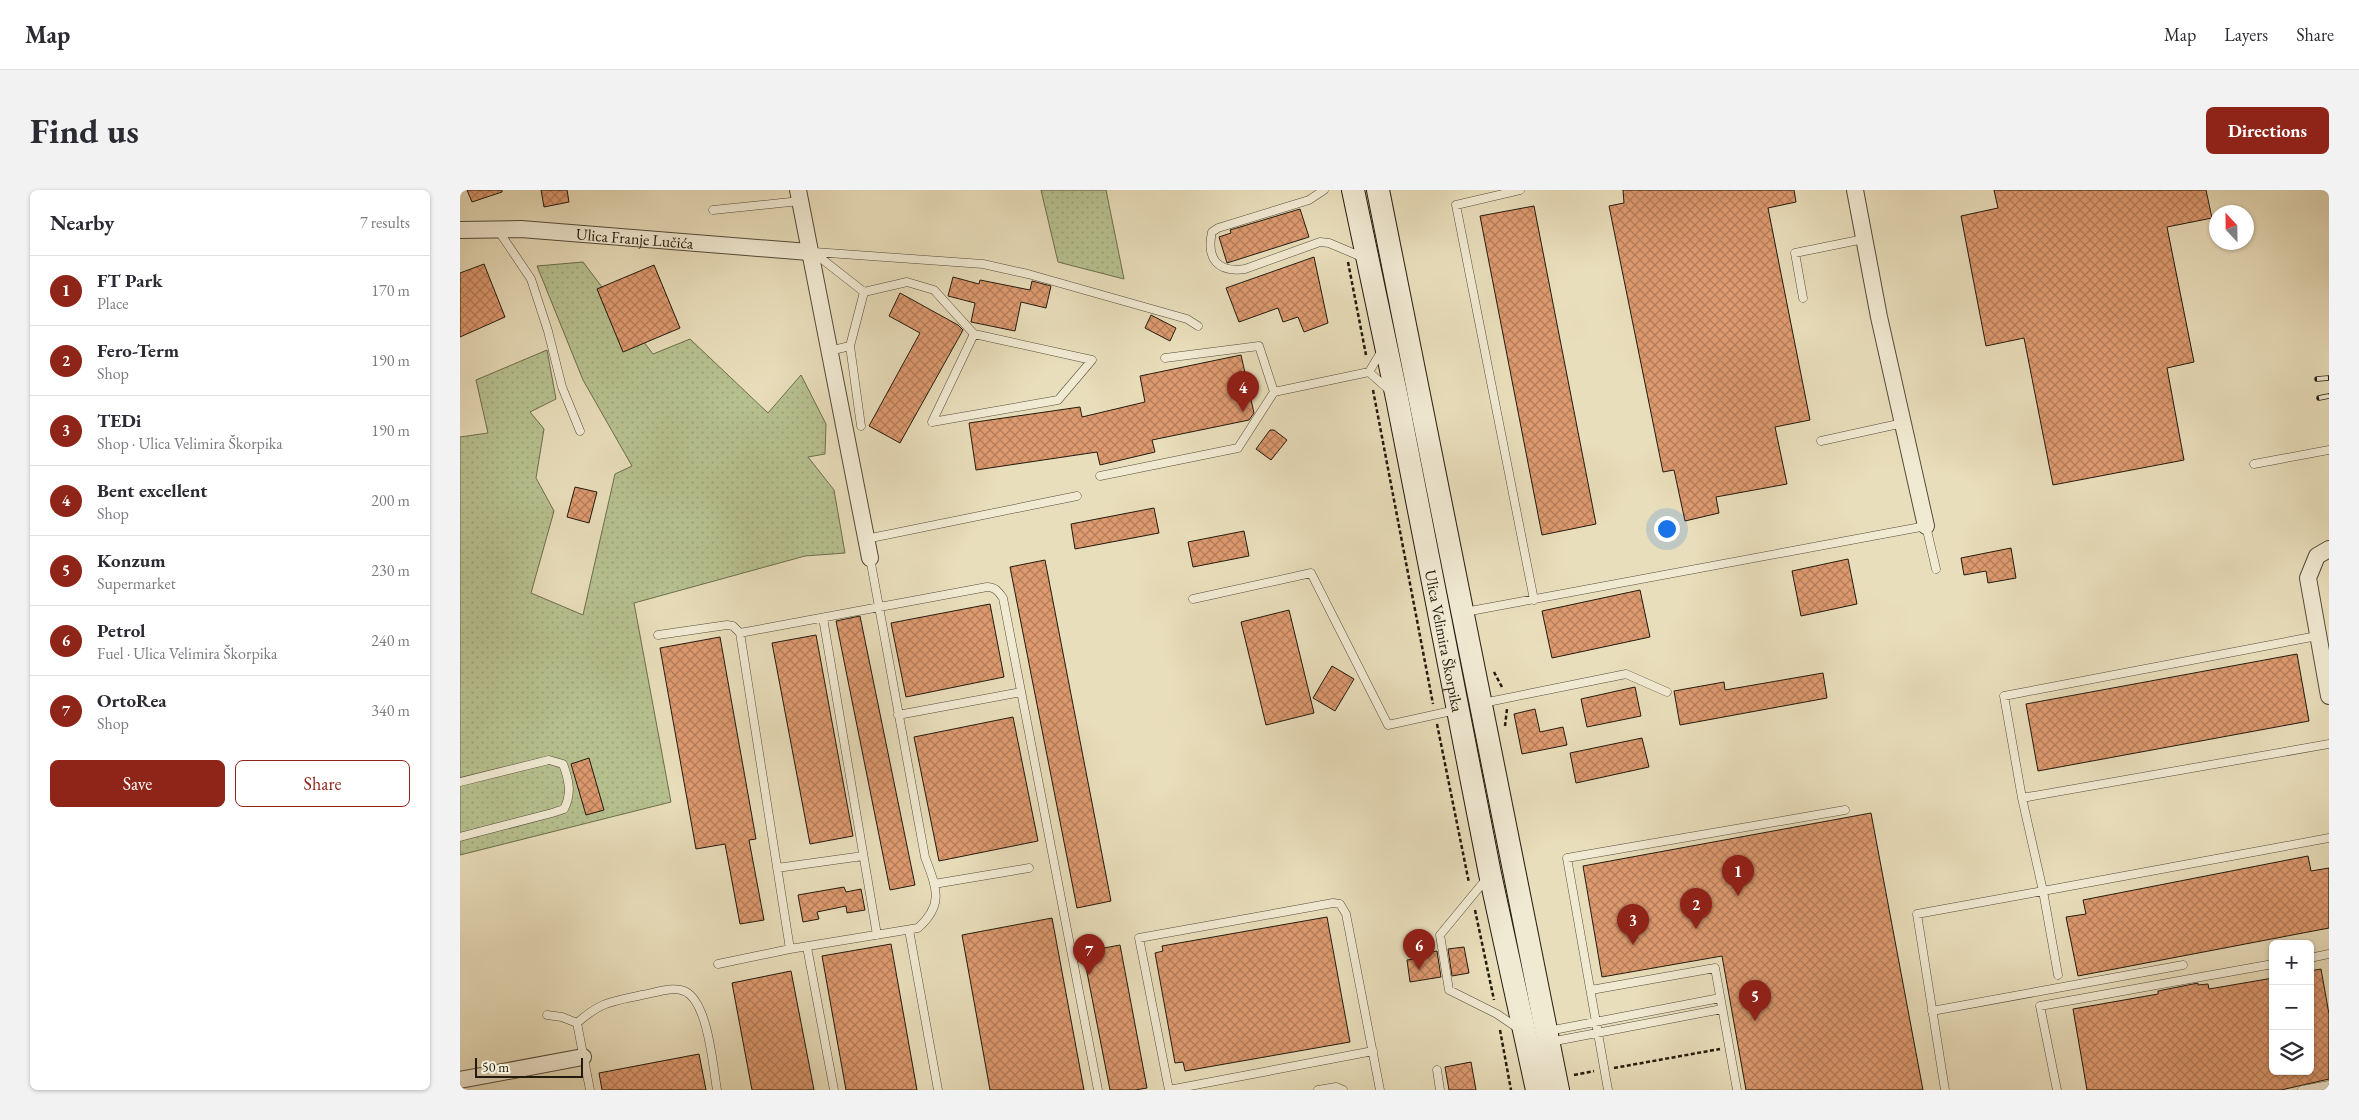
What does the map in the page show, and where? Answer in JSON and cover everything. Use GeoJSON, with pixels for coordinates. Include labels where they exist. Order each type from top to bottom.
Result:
{"type":"FeatureCollection","features":[{"type":"Feature","properties":{"kind":"main road","name":"Ulica Velimira Škorpika"},"geometry":{"type":"LineString","coordinates":[[1353,190],[1397,398],[1490,874],[1540,1036],[1566,1082]]}},
{"type":"Feature","properties":{"kind":"main road","name":"Ulica Velimira Škorpika"},"geometry":{"type":"LineString","coordinates":[[1378,190],[1481,703],[1540,1036],[1538,1090]]}},
{"type":"Feature","properties":{"kind":"street"},"geometry":{"type":"LineString","coordinates":[[1855,190],[1878,317],[1926,526]]}},
{"type":"Feature","properties":{"kind":"street"},"geometry":{"type":"LineString","coordinates":[[799,195],[870,558]]}},
{"type":"Feature","properties":{"kind":"street","name":"Ulica Franje Lučića"},"geometry":{"type":"LineString","coordinates":[[460,230],[496,228],[811,252]]}},
{"type":"Feature","properties":{"kind":"street"},"geometry":{"type":"LineString","coordinates":[[2329,549],[2316,556],[2308,578],[2329,696]]}},
{"type":"Feature","properties":{"kind":"street"},"geometry":{"type":"LineString","coordinates":[[460,1080],[583,1057]]}},
{"type":"Feature","properties":{"kind":"lane"},"geometry":{"type":"LineString","coordinates":[[1324,190],[1308,200],[1218,228],[1212,232],[1211,240],[1214,258],[1218,265],[1233,271],[1245,269],[1315,243],[1329,242],[1368,260]]}},
{"type":"Feature","properties":{"kind":"lane"},"geometry":{"type":"LineString","coordinates":[[1520,190],[1456,205],[1534,600]]}},
{"type":"Feature","properties":{"kind":"lane"},"geometry":{"type":"LineString","coordinates":[[713,210],[799,195]]}},
{"type":"Feature","properties":{"kind":"lane"},"geometry":{"type":"LineString","coordinates":[[496,228],[531,279],[548,331],[562,387],[580,431]]}},
{"type":"Feature","properties":{"kind":"lane"},"geometry":{"type":"LineString","coordinates":[[1803,298],[1795,253],[1864,239]]}},
{"type":"Feature","properties":{"kind":"lane"},"geometry":{"type":"LineString","coordinates":[[811,252],[864,292]]}},
{"type":"Feature","properties":{"kind":"lane"},"geometry":{"type":"LineString","coordinates":[[811,252],[983,264],[1028,274],[1188,319],[1198,326]]}},
{"type":"Feature","properties":{"kind":"lane"},"geometry":{"type":"LineString","coordinates":[[864,292],[907,282],[934,290],[974,334],[1092,360],[1058,400],[932,422],[974,334]]}},
{"type":"Feature","properties":{"kind":"lane"},"geometry":{"type":"LineString","coordinates":[[861,426],[850,346],[864,292]]}},
{"type":"Feature","properties":{"kind":"lane"},"geometry":{"type":"LineString","coordinates":[[829,351],[850,346]]}},
{"type":"Feature","properties":{"kind":"lane"},"geometry":{"type":"LineString","coordinates":[[1165,358],[1259,346],[1274,392]]}},
{"type":"Feature","properties":{"kind":"lane"},"geometry":{"type":"LineString","coordinates":[[1100,476],[1238,448],[1274,392],[1369,372],[1385,346]]}},
{"type":"Feature","properties":{"kind":"lane"},"geometry":{"type":"LineString","coordinates":[[1369,372],[1397,398]]}},
{"type":"Feature","properties":{"kind":"lane"},"geometry":{"type":"LineString","coordinates":[[1822,441],[1903,422]]}},
{"type":"Feature","properties":{"kind":"lane"},"geometry":{"type":"LineString","coordinates":[[2254,464],[2329,450]]}},
{"type":"Feature","properties":{"kind":"lane"},"geometry":{"type":"LineString","coordinates":[[866,539],[1077,496]]}},
{"type":"Feature","properties":{"kind":"lane"},"geometry":{"type":"LineString","coordinates":[[1463,613],[1926,526],[1936,569]]}},
{"type":"Feature","properties":{"kind":"lane"},"geometry":{"type":"LineString","coordinates":[[718,964],[790,949],[918,928],[932,912],[937,899],[925,857],[870,558]]}},
{"type":"Feature","properties":{"kind":"lane"},"geometry":{"type":"LineString","coordinates":[[1193,599],[1311,573],[1388,725],[1458,710]]}},
{"type":"Feature","properties":{"kind":"lane"},"geometry":{"type":"LineString","coordinates":[[740,633],[993,587],[1003,598],[1098,1090]]}},
{"type":"Feature","properties":{"kind":"lane"},"geometry":{"type":"LineString","coordinates":[[822,618],[877,936]]}},
{"type":"Feature","properties":{"kind":"lane"},"geometry":{"type":"LineString","coordinates":[[658,635],[727,625],[733,626],[740,633],[790,949]]}},
{"type":"Feature","properties":{"kind":"lane"},"geometry":{"type":"LineString","coordinates":[[2058,975],[2043,892],[2022,798],[2004,696],[2317,636]]}},
{"type":"Feature","properties":{"kind":"lane"},"geometry":{"type":"LineString","coordinates":[[1481,703],[1626,674],[1668,692]]}},
{"type":"Feature","properties":{"kind":"lane"},"geometry":{"type":"LineString","coordinates":[[898,715],[1021,692]]}},
{"type":"Feature","properties":{"kind":"lane"},"geometry":{"type":"LineString","coordinates":[[2022,798],[2329,744]]}},
{"type":"Feature","properties":{"kind":"lane"},"geometry":{"type":"LineString","coordinates":[[460,782],[549,760],[562,764],[568,776],[570,798],[564,809],[460,838]]}},
{"type":"Feature","properties":{"kind":"lane"},"geometry":{"type":"LineString","coordinates":[[1608,1090],[1568,858],[1845,810]]}},
{"type":"Feature","properties":{"kind":"lane"},"geometry":{"type":"LineString","coordinates":[[1945,1090],[1917,914],[2329,838]]}},
{"type":"Feature","properties":{"kind":"lane"},"geometry":{"type":"LineString","coordinates":[[777,868],[863,856]]}},
{"type":"Feature","properties":{"kind":"lane"},"geometry":{"type":"LineString","coordinates":[[934,884],[1029,868]]}},
{"type":"Feature","properties":{"kind":"lane"},"geometry":{"type":"LineString","coordinates":[[1490,874],[1440,935],[1450,990],[1540,1036],[1598,1032],[1722,1009]]}},
{"type":"Feature","properties":{"kind":"lane"},"geometry":{"type":"LineString","coordinates":[[1373,1052],[1169,1090],[1140,938],[1333,903],[1340,904],[1346,914],[1373,1052],[1380,1090]]}},
{"type":"Feature","properties":{"kind":"lane"},"geometry":{"type":"LineString","coordinates":[[909,930],[938,1090]]}},
{"type":"Feature","properties":{"kind":"lane"},"geometry":{"type":"LineString","coordinates":[[807,947],[834,1090]]}},
{"type":"Feature","properties":{"kind":"lane"},"geometry":{"type":"LineString","coordinates":[[2314,957],[2329,954]]}},
{"type":"Feature","properties":{"kind":"lane"},"geometry":{"type":"LineString","coordinates":[[1932,1012],[2183,965]]}},
{"type":"Feature","properties":{"kind":"lane"},"geometry":{"type":"LineString","coordinates":[[2057,1090],[2040,1006],[2269,965]]}},
{"type":"Feature","properties":{"kind":"lane"},"geometry":{"type":"LineString","coordinates":[[1591,990],[1715,968],[1736,1090]]}},
{"type":"Feature","properties":{"kind":"lane"},"geometry":{"type":"LineString","coordinates":[[577,1023],[594,1008],[605,1003],[670,990],[684,991],[694,998],[702,1012],[717,1090]]}},
{"type":"Feature","properties":{"kind":"lane"},"geometry":{"type":"LineString","coordinates":[[1540,1036],[1596,1021],[1720,998]]}},
{"type":"Feature","properties":{"kind":"lane"},"geometry":{"type":"LineString","coordinates":[[547,1015],[562,1017],[577,1023]]}},
{"type":"Feature","properties":{"kind":"lane"},"geometry":{"type":"LineString","coordinates":[[577,1023],[590,1090]]}},
{"type":"Feature","properties":{"kind":"lane"},"geometry":{"type":"LineString","coordinates":[[1437,1070],[1440,1090]]}},
{"type":"Feature","properties":{"kind":"lane"},"geometry":{"type":"LineString","coordinates":[[2302,1090],[2329,1085]]}},
{"type":"Feature","properties":{"kind":"lane"},"geometry":{"type":"LineString","coordinates":[[1318,1090],[1336,1087],[1343,1090]]}},
{"type":"Feature","properties":{"kind":"path"},"geometry":{"type":"LineString","coordinates":[[1346,249],[1367,362]]}},
{"type":"Feature","properties":{"kind":"path"},"geometry":{"type":"LineString","coordinates":[[1372,388],[1432,698]]}},
{"type":"Feature","properties":{"kind":"path"},"geometry":{"type":"LineString","coordinates":[[1436,721],[1470,886]]}},
{"type":"Feature","properties":{"kind":"path"},"geometry":{"type":"LineString","coordinates":[[1476,914],[1496,1007]]}},
{"type":"Feature","properties":{"kind":"path"},"geometry":{"type":"LineString","coordinates":[[1500,1030],[1510,1090]]}},
{"type":"Feature","properties":{"kind":"path"},"geometry":{"type":"LineString","coordinates":[[1566,1082],[1605,1069],[1729,1047]]}},
{"type":"Feature","properties":{"kind":"green space"},"geometry":{"type":"Polygon","coordinates":[[[1041,190],[1106,190],[1124,279],[1058,262],[1041,190]]]}},
{"type":"Feature","properties":{"kind":"green space"},"geometry":{"type":"Polygon","coordinates":[[[583,262],[653,354],[690,339],[768,413],[801,375],[826,424],[825,454],[808,457],[834,490],[845,553],[805,556],[634,603],[671,802],[460,855],[460,437],[488,433],[476,380],[547,350],[556,399],[530,412],[544,429],[536,478],[554,511],[531,593],[583,615],[615,474],[632,466],[583,380],[537,266],[583,262]]]}},
{"type":"Feature","properties":{"kind":"building"},"geometry":{"type":"Polygon","coordinates":[[[467,190],[502,190],[502,192],[472,202],[467,190]]]}},
{"type":"Feature","properties":{"kind":"building"},"geometry":{"type":"Polygon","coordinates":[[[541,190],[567,190],[569,202],[544,207],[541,190]]]}},
{"type":"Feature","properties":{"kind":"building"},"geometry":{"type":"Polygon","coordinates":[[[1623,190],[1794,190],[1796,202],[1768,208],[1810,420],[1775,427],[1787,484],[1716,497],[1719,513],[1685,521],[1674,470],[1663,472],[1609,206],[1624,203],[1623,190]]]}},
{"type":"Feature","properties":{"kind":"building"},"geometry":{"type":"Polygon","coordinates":[[[1994,190],[2206,190],[2209,205],[2209,219],[2167,227],[2194,362],[2167,368],[2184,460],[2053,485],[2024,338],[1986,346],[1961,216],[1998,208],[1994,190]]]}},
{"type":"Feature","properties":{"kind":"building"},"geometry":{"type":"Polygon","coordinates":[[[1534,206],[1596,524],[1542,535],[1480,216],[1534,206]]]}},
{"type":"Feature","properties":{"kind":"building"},"geometry":{"type":"Polygon","coordinates":[[[1300,209],[1309,237],[1227,263],[1219,237],[1231,233],[1230,230],[1300,209]]]}},
{"type":"Feature","properties":{"kind":"building"},"geometry":{"type":"Polygon","coordinates":[[[1314,257],[1328,323],[1304,332],[1298,317],[1283,322],[1278,308],[1239,322],[1226,288],[1314,257]]]}},
{"type":"Feature","properties":{"kind":"building"},"geometry":{"type":"Polygon","coordinates":[[[484,264],[505,317],[460,337],[460,273],[484,264]]]}},
{"type":"Feature","properties":{"kind":"building"},"geometry":{"type":"Polygon","coordinates":[[[654,265],[680,328],[623,352],[597,289],[654,265]]]}},
{"type":"Feature","properties":{"kind":"building"},"geometry":{"type":"Polygon","coordinates":[[[953,277],[979,284],[980,280],[1030,290],[1032,281],[1051,286],[1046,308],[1021,302],[1015,331],[971,322],[975,303],[948,296],[953,277]]]}},
{"type":"Feature","properties":{"kind":"building"},"geometry":{"type":"Polygon","coordinates":[[[900,293],[958,325],[963,330],[900,443],[869,426],[920,333],[889,316],[900,293]]]}},
{"type":"Feature","properties":{"kind":"building"},"geometry":{"type":"Polygon","coordinates":[[[1151,315],[1176,328],[1170,341],[1145,328],[1151,315]]]}},
{"type":"Feature","properties":{"kind":"building"},"geometry":{"type":"Polygon","coordinates":[[[1241,355],[1254,413],[1249,420],[1152,440],[1155,452],[1100,465],[1097,452],[976,470],[969,423],[1080,407],[1082,417],[1145,402],[1140,376],[1241,355]]]}},
{"type":"Feature","properties":{"kind":"building"},"geometry":{"type":"Polygon","coordinates":[[[1270,430],[1274,430],[1287,440],[1271,460],[1256,449],[1270,430]]]}},
{"type":"Feature","properties":{"kind":"building"},"geometry":{"type":"Polygon","coordinates":[[[575,487],[597,492],[589,523],[567,517],[575,487]]]}},
{"type":"Feature","properties":{"kind":"building"},"geometry":{"type":"Polygon","coordinates":[[[1154,508],[1159,533],[1075,549],[1071,524],[1154,508]]]}},
{"type":"Feature","properties":{"kind":"building"},"geometry":{"type":"Polygon","coordinates":[[[1244,531],[1249,556],[1193,567],[1188,542],[1244,531]]]}},
{"type":"Feature","properties":{"kind":"building"},"geometry":{"type":"Polygon","coordinates":[[[2011,548],[2016,578],[1988,583],[1986,571],[1964,575],[1961,558],[2011,548]]]}},
{"type":"Feature","properties":{"kind":"building"},"geometry":{"type":"Polygon","coordinates":[[[1848,559],[1857,604],[1801,616],[1792,571],[1848,559]]]}},
{"type":"Feature","properties":{"kind":"building"},"geometry":{"type":"Polygon","coordinates":[[[1045,560],[1111,901],[1077,908],[1010,567],[1045,560]]]}},
{"type":"Feature","properties":{"kind":"building"},"geometry":{"type":"Polygon","coordinates":[[[1640,590],[1650,637],[1552,658],[1542,611],[1640,590]]]}},
{"type":"Feature","properties":{"kind":"building"},"geometry":{"type":"Polygon","coordinates":[[[990,604],[1004,677],[906,697],[891,623],[990,604]]]}},
{"type":"Feature","properties":{"kind":"building"},"geometry":{"type":"Polygon","coordinates":[[[1289,610],[1314,713],[1266,725],[1241,622],[1289,610]]]}},
{"type":"Feature","properties":{"kind":"building"},"geometry":{"type":"Polygon","coordinates":[[[860,616],[915,885],[890,890],[836,621],[860,616]]]}},
{"type":"Feature","properties":{"kind":"building"},"geometry":{"type":"Polygon","coordinates":[[[816,635],[853,836],[810,844],[772,643],[816,635]]]}},
{"type":"Feature","properties":{"kind":"building"},"geometry":{"type":"Polygon","coordinates":[[[720,637],[756,839],[749,840],[764,920],[740,924],[725,844],[696,849],[660,648],[720,637]]]}},
{"type":"Feature","properties":{"kind":"building"},"geometry":{"type":"Polygon","coordinates":[[[2297,654],[2309,721],[2038,771],[2026,704],[2297,654]]]}},
{"type":"Feature","properties":{"kind":"building"},"geometry":{"type":"Polygon","coordinates":[[[1332,666],[1354,679],[1335,711],[1313,698],[1332,666]]]}},
{"type":"Feature","properties":{"kind":"building"},"geometry":{"type":"Polygon","coordinates":[[[1823,673],[1827,698],[1680,725],[1674,691],[1724,682],[1725,690],[1823,673]]]}},
{"type":"Feature","properties":{"kind":"building"},"geometry":{"type":"Polygon","coordinates":[[[1635,687],[1641,716],[1587,727],[1581,699],[1635,687]]]}},
{"type":"Feature","properties":{"kind":"building"},"geometry":{"type":"Polygon","coordinates":[[[1535,709],[1540,732],[1563,727],[1567,745],[1522,754],[1514,714],[1535,709]]]}},
{"type":"Feature","properties":{"kind":"building"},"geometry":{"type":"Polygon","coordinates":[[[1013,717],[1038,841],[939,861],[914,737],[1013,717]]]}},
{"type":"Feature","properties":{"kind":"building"},"geometry":{"type":"Polygon","coordinates":[[[1642,738],[1649,767],[1576,783],[1570,753],[1642,738]]]}},
{"type":"Feature","properties":{"kind":"building"},"geometry":{"type":"Polygon","coordinates":[[[589,758],[604,810],[586,815],[571,764],[589,758]]]}},
{"type":"Feature","properties":{"kind":"building"},"geometry":{"type":"Polygon","coordinates":[[[1871,813],[1923,1090],[1746,1090],[1722,956],[1602,977],[1583,866],[1871,813]]]}},
{"type":"Feature","properties":{"kind":"building"},"geometry":{"type":"Polygon","coordinates":[[[2308,856],[2311,871],[2329,868],[2329,928],[2078,976],[2066,917],[2086,914],[2083,900],[2308,856]]]}},
{"type":"Feature","properties":{"kind":"building"},"geometry":{"type":"Polygon","coordinates":[[[844,887],[846,892],[861,889],[865,910],[847,913],[846,906],[817,912],[819,919],[803,922],[798,895],[844,887]]]}},
{"type":"Feature","properties":{"kind":"building"},"geometry":{"type":"Polygon","coordinates":[[[1327,917],[1350,1042],[1185,1071],[1183,1062],[1175,1063],[1155,953],[1163,951],[1162,946],[1327,917]]]}},
{"type":"Feature","properties":{"kind":"building"},"geometry":{"type":"Polygon","coordinates":[[[1052,918],[1084,1090],[990,1090],[962,935],[1052,918]]]}},
{"type":"Feature","properties":{"kind":"building"},"geometry":{"type":"Polygon","coordinates":[[[891,944],[917,1090],[846,1090],[822,956],[891,944]]]}},
{"type":"Feature","properties":{"kind":"building"},"geometry":{"type":"Polygon","coordinates":[[[1120,945],[1147,1088],[1135,1090],[1110,1090],[1083,952],[1120,945]]]}},
{"type":"Feature","properties":{"kind":"building"},"geometry":{"type":"Polygon","coordinates":[[[1464,947],[1469,973],[1452,976],[1448,949],[1464,947]]]}},
{"type":"Feature","properties":{"kind":"building"},"geometry":{"type":"Polygon","coordinates":[[[1437,951],[1441,977],[1410,982],[1407,960],[1428,957],[1427,953],[1437,951]]]}},
{"type":"Feature","properties":{"kind":"building"},"geometry":{"type":"Polygon","coordinates":[[[2321,969],[2329,1014],[2329,1079],[2281,1090],[2087,1090],[2073,1009],[2158,994],[2158,991],[2198,983],[2198,985],[2208,984],[2209,989],[2269,979],[2269,1075],[2314,1075],[2314,970],[2321,969]]]}},
{"type":"Feature","properties":{"kind":"building"},"geometry":{"type":"Polygon","coordinates":[[[791,971],[814,1090],[752,1090],[732,983],[791,971]]]}},
{"type":"Feature","properties":{"kind":"building"},"geometry":{"type":"Polygon","coordinates":[[[699,1054],[706,1090],[602,1090],[599,1073],[699,1054]]]}},
{"type":"Feature","properties":{"kind":"building"},"geometry":{"type":"Polygon","coordinates":[[[1471,1062],[1476,1090],[1449,1090],[1445,1067],[1471,1062]]]}},
{"type":"Feature","properties":{"kind":"railway"},"geometry":{"type":"LineString","coordinates":[[2317,379],[2329,378]]}},
{"type":"Feature","properties":{"kind":"railway"},"geometry":{"type":"LineString","coordinates":[[2319,398],[2329,396]]}},
{"type":"Feature","properties":{"kind":"place","name":"Bent excellent"},"geometry":{"type":"Point","coordinates":[1243,412]}},
{"type":"Feature","properties":{"kind":"place","name":"FT Park"},"geometry":{"type":"Point","coordinates":[1738,896]}},
{"type":"Feature","properties":{"kind":"place","name":"Fero-Term"},"geometry":{"type":"Point","coordinates":[1696,929]}},
{"type":"Feature","properties":{"kind":"place","name":"TEDi"},"geometry":{"type":"Point","coordinates":[1633,945]}},
{"type":"Feature","properties":{"kind":"place","name":"Petrol"},"geometry":{"type":"Point","coordinates":[1419,970]}},
{"type":"Feature","properties":{"kind":"place","name":"OrtoRea"},"geometry":{"type":"Point","coordinates":[1089,975]}},
{"type":"Feature","properties":{"kind":"place","name":"Konzum"},"geometry":{"type":"Point","coordinates":[1755,1021]}}]}
